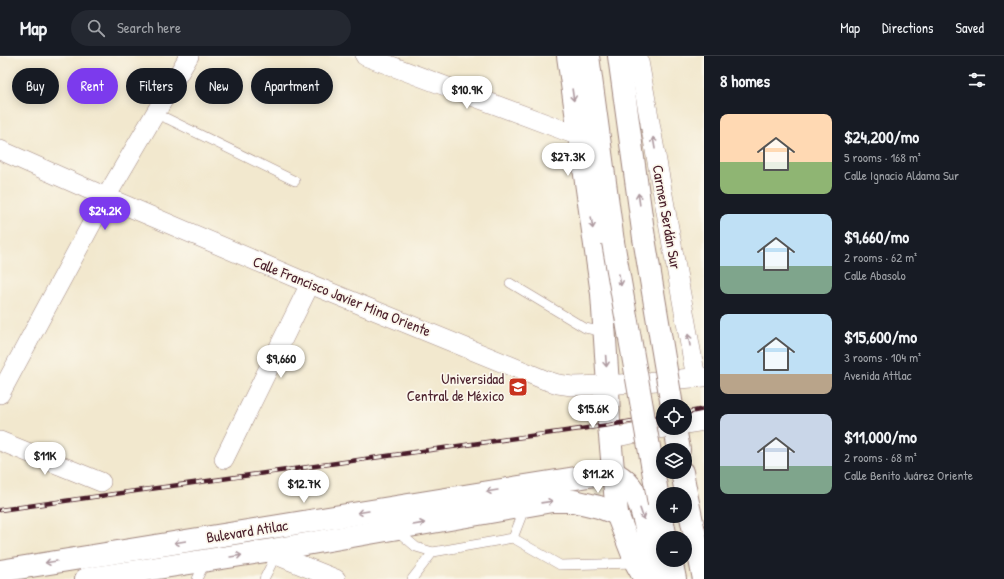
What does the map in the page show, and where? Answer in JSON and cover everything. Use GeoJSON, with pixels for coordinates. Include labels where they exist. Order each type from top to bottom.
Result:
{"type":"FeatureCollection","features":[{"type":"Feature","properties":{"kind":"main road"},"geometry":{"type":"LineString","coordinates":[[568,56],[602,294],[617,514],[641,571]]}},
{"type":"Feature","properties":{"kind":"main road"},"geometry":{"type":"LineString","coordinates":[[588,56],[613,242],[665,531]]}},
{"type":"Feature","properties":{"kind":"main road"},"geometry":{"type":"LineString","coordinates":[[619,56],[644,238],[671,399]]}},
{"type":"Feature","properties":{"kind":"main road"},"geometry":{"type":"LineString","coordinates":[[613,472],[622,477],[634,492],[644,520],[655,579]]}},
{"type":"Feature","properties":{"kind":"main road","name":"Bulevard Atilac"},"geometry":{"type":"LineString","coordinates":[[86,579],[199,570],[271,553],[394,529],[613,472]]}},
{"type":"Feature","properties":{"kind":"main road"},"geometry":{"type":"LineString","coordinates":[[683,479],[704,579]]}},
{"type":"Feature","properties":{"kind":"main road","name":"Bulevard Atilac"},"geometry":{"type":"LineString","coordinates":[[0,571],[525,496],[552,501],[574,501],[599,507],[617,514]]}},
{"type":"Feature","properties":{"kind":"main road"},"geometry":{"type":"LineString","coordinates":[[672,567],[675,579]]}},
{"type":"Feature","properties":{"kind":"street"},"geometry":{"type":"LineString","coordinates":[[0,394],[106,197],[189,56]]}},
{"type":"Feature","properties":{"kind":"street"},"geometry":{"type":"LineString","coordinates":[[365,56],[579,136]]}},
{"type":"Feature","properties":{"kind":"street","name":"Carmen Serdán Sur"},"geometry":{"type":"LineString","coordinates":[[638,56],[700,378]]}},
{"type":"Feature","properties":{"kind":"street","name":"Calle Francisco Javier Mina Oriente"},"geometry":{"type":"LineString","coordinates":[[0,150],[310,284],[558,384],[572,386],[608,385],[700,378]]}},
{"type":"Feature","properties":{"kind":"street"},"geometry":{"type":"LineString","coordinates":[[224,459],[310,284]]}},
{"type":"Feature","properties":{"kind":"street"},"geometry":{"type":"LineString","coordinates":[[611,438],[656,430]]}},
{"type":"Feature","properties":{"kind":"street"},"geometry":{"type":"LineString","coordinates":[[0,441],[101,482]]}},
{"type":"Feature","properties":{"kind":"street"},"geometry":{"type":"LineString","coordinates":[[271,553],[336,579]]}},
{"type":"Feature","properties":{"kind":"lane"},"geometry":{"type":"LineString","coordinates":[[155,114],[295,181]]}},
{"type":"Feature","properties":{"kind":"lane"},"geometry":{"type":"LineString","coordinates":[[510,283],[585,328],[604,332]]}},
{"type":"Feature","properties":{"kind":"lane"},"geometry":{"type":"LineString","coordinates":[[513,538],[525,496]]}},
{"type":"Feature","properties":{"kind":"lane"},"geometry":{"type":"LineString","coordinates":[[394,529],[416,547],[433,552],[513,538],[560,565],[641,571]]}},
{"type":"Feature","properties":{"kind":"lane"},"geometry":{"type":"LineString","coordinates":[[412,579],[433,552]]}},
{"type":"Feature","properties":{"kind":"lane"},"geometry":{"type":"LineString","coordinates":[[264,579],[271,553]]}},
{"type":"Feature","properties":{"kind":"railway"},"geometry":{"type":"LineString","coordinates":[[692,412],[704,409]]}},
{"type":"Feature","properties":{"kind":"railway"},"geometry":{"type":"LineString","coordinates":[[0,510],[656,417]]}},
{"type":"Feature","properties":{"kind":"place","name":"Universidad Central de México"},"geometry":{"type":"Point","coordinates":[518,387]}}]}
